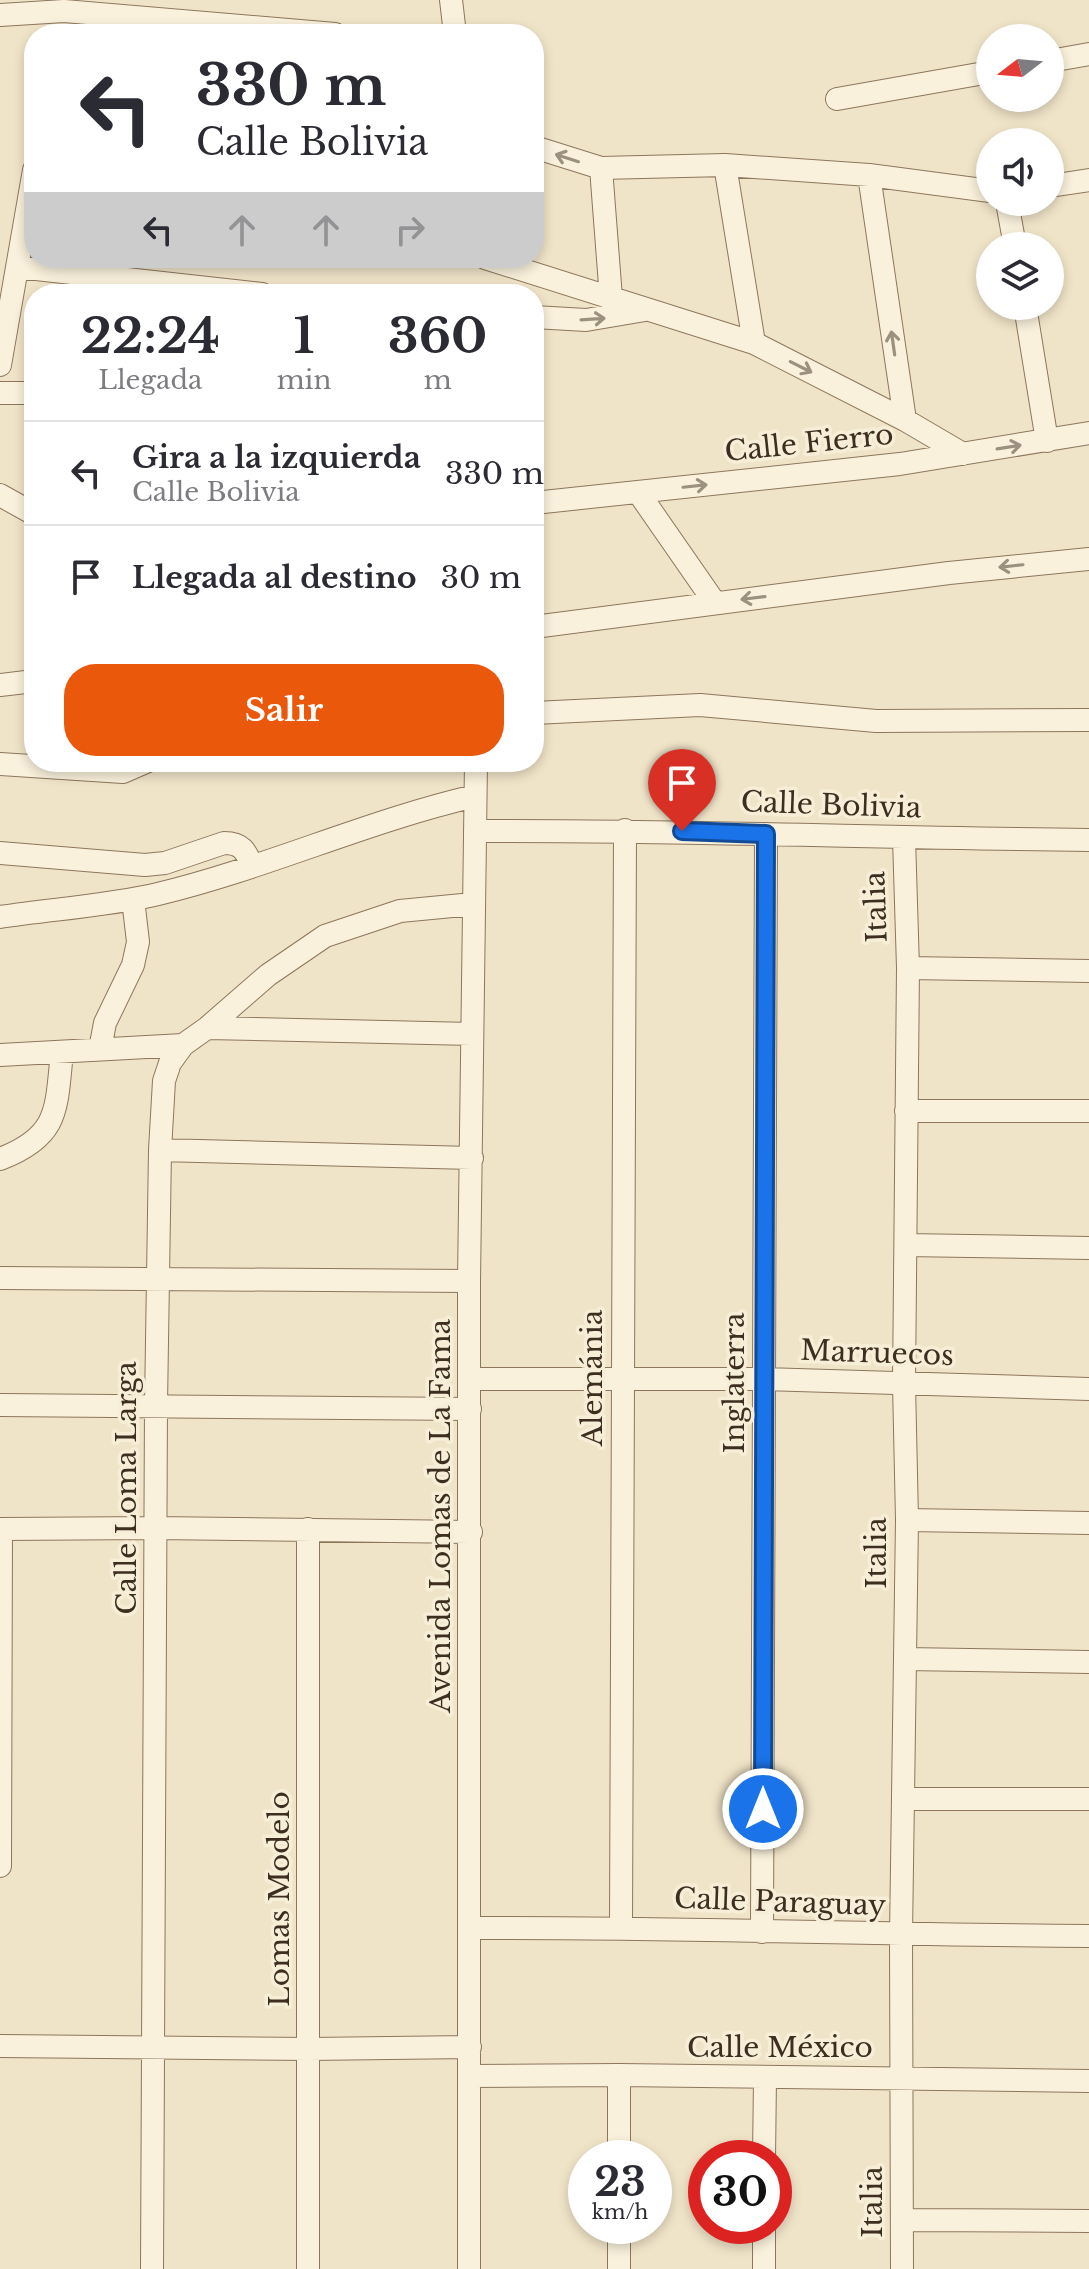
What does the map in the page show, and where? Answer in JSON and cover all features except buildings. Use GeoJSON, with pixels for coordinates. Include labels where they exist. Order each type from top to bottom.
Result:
{"type":"FeatureCollection","features":[{"type":"Feature","properties":{"kind":"street"},"geometry":{"type":"LineString","coordinates":[[451,0],[454,24]]}},
{"type":"Feature","properties":{"kind":"street"},"geometry":{"type":"LineString","coordinates":[[0,15],[64,11],[169,24]]}},
{"type":"Feature","properties":{"kind":"street"},"geometry":{"type":"LineString","coordinates":[[61,24],[64,11]]}},
{"type":"Feature","properties":{"kind":"street"},"geometry":{"type":"LineString","coordinates":[[1064,58],[1089,54]]}},
{"type":"Feature","properties":{"kind":"street"},"geometry":{"type":"LineString","coordinates":[[837,99],[976,74]]}},
{"type":"Feature","properties":{"kind":"street"},"geometry":{"type":"LineString","coordinates":[[544,150],[601,168],[725,165],[869,175],[976,189]]}},
{"type":"Feature","properties":{"kind":"street"},"geometry":{"type":"LineString","coordinates":[[725,165],[754,343]]}},
{"type":"Feature","properties":{"kind":"street"},"geometry":{"type":"LineString","coordinates":[[601,168],[611,298]]}},
{"type":"Feature","properties":{"kind":"street"},"geometry":{"type":"LineString","coordinates":[[869,175],[905,420]]}},
{"type":"Feature","properties":{"kind":"street"},"geometry":{"type":"LineString","coordinates":[[1064,184],[1089,180]]}},
{"type":"Feature","properties":{"kind":"street"},"geometry":{"type":"LineString","coordinates":[[0,365],[24,231]]}},
{"type":"Feature","properties":{"kind":"street"},"geometry":{"type":"LineString","coordinates":[[18,267],[24,268]]}},
{"type":"Feature","properties":{"kind":"street"},"geometry":{"type":"LineString","coordinates":[[27,268],[172,284]]}},
{"type":"Feature","properties":{"kind":"street"},"geometry":{"type":"LineString","coordinates":[[516,268],[754,343],[905,420],[963,454]]}},
{"type":"Feature","properties":{"kind":"street"},"geometry":{"type":"LineString","coordinates":[[544,318],[586,320],[650,309]]}},
{"type":"Feature","properties":{"kind":"street"},"geometry":{"type":"LineString","coordinates":[[1027,320],[1047,441]]}},
{"type":"Feature","properties":{"kind":"street"},"geometry":{"type":"LineString","coordinates":[[0,393],[24,393]]}},
{"type":"Feature","properties":{"kind":"street","name":"Calle Fierro"},"geometry":{"type":"LineString","coordinates":[[544,502],[900,464],[1089,433]]}},
{"type":"Feature","properties":{"kind":"street"},"geometry":{"type":"LineString","coordinates":[[638,492],[715,603]]}},
{"type":"Feature","properties":{"kind":"street"},"geometry":{"type":"LineString","coordinates":[[0,495],[24,508]]}},
{"type":"Feature","properties":{"kind":"street"},"geometry":{"type":"LineString","coordinates":[[544,626],[949,573],[1089,559]]}},
{"type":"Feature","properties":{"kind":"street"},"geometry":{"type":"LineString","coordinates":[[0,685],[24,682]]}},
{"type":"Feature","properties":{"kind":"street"},"geometry":{"type":"LineString","coordinates":[[544,713],[700,705],[876,721],[1089,720]]}},
{"type":"Feature","properties":{"kind":"street"},"geometry":{"type":"LineString","coordinates":[[0,764],[24,766]]}},
{"type":"Feature","properties":{"kind":"street","name":"Avenida Lomas de La Fama"},"geometry":{"type":"LineString","coordinates":[[469,2269],[469,1281],[476,772]]}},
{"type":"Feature","properties":{"kind":"street"},"geometry":{"type":"LineString","coordinates":[[0,917],[133,899],[252,866],[424,808],[475,796]]}},
{"type":"Feature","properties":{"kind":"street","name":"Calle Bolivia"},"geometry":{"type":"LineString","coordinates":[[475,831],[625,830],[1089,840]]}},
{"type":"Feature","properties":{"kind":"street","name":"Alemánia"},"geometry":{"type":"LineString","coordinates":[[621,1927],[625,830]]}},
{"type":"Feature","properties":{"kind":"street","name":"Inglaterra"},"geometry":{"type":"LineString","coordinates":[[762,1932],[766,834]]}},
{"type":"Feature","properties":{"kind":"street","name":"Italia"},"geometry":{"type":"LineString","coordinates":[[902,2269],[901,1935],[907,1520],[904,1384],[908,968],[904,838]]}},
{"type":"Feature","properties":{"kind":"street"},"geometry":{"type":"LineString","coordinates":[[0,853],[145,865],[165,863],[224,843],[234,843],[247,852],[252,866]]}},
{"type":"Feature","properties":{"kind":"street"},"geometry":{"type":"LineString","coordinates":[[100,1049],[105,1023],[133,965],[138,942],[133,899]]}},
{"type":"Feature","properties":{"kind":"street","name":"Calle Loma Larga"},"geometry":{"type":"LineString","coordinates":[[152,2269],[157,1279],[164,1081],[170,1063],[183,1045],[268,975],[325,936],[400,911],[473,904]]}},
{"type":"Feature","properties":{"kind":"street"},"geometry":{"type":"LineString","coordinates":[[908,968],[1089,971]]}},
{"type":"Feature","properties":{"kind":"street"},"geometry":{"type":"LineString","coordinates":[[207,1028],[472,1034]]}},
{"type":"Feature","properties":{"kind":"street"},"geometry":{"type":"LineString","coordinates":[[0,1055],[183,1045]]}},
{"type":"Feature","properties":{"kind":"street"},"geometry":{"type":"LineString","coordinates":[[0,1159],[30,1144],[44,1133],[52,1121],[57,1105],[62,1052]]}},
{"type":"Feature","properties":{"kind":"street"},"geometry":{"type":"LineString","coordinates":[[906,1111],[1089,1111]]}},
{"type":"Feature","properties":{"kind":"street"},"geometry":{"type":"LineString","coordinates":[[160,1150],[472,1158]]}},
{"type":"Feature","properties":{"kind":"street"},"geometry":{"type":"LineString","coordinates":[[906,1245],[1089,1248]]}},
{"type":"Feature","properties":{"kind":"street"},"geometry":{"type":"LineString","coordinates":[[0,1278],[469,1281]]}},
{"type":"Feature","properties":{"kind":"street","name":"Marruecos"},"geometry":{"type":"LineString","coordinates":[[470,1379],[764,1379],[1089,1389]]}},
{"type":"Feature","properties":{"kind":"street"},"geometry":{"type":"LineString","coordinates":[[0,1405],[470,1409]]}},
{"type":"Feature","properties":{"kind":"street"},"geometry":{"type":"LineString","coordinates":[[907,1520],[1089,1523]]}},
{"type":"Feature","properties":{"kind":"street"},"geometry":{"type":"LineString","coordinates":[[0,1866],[0,1529],[471,1532]]}},
{"type":"Feature","properties":{"kind":"street","name":"Lomas Modelo"},"geometry":{"type":"LineString","coordinates":[[308,1529],[308,2269]]}},
{"type":"Feature","properties":{"kind":"street"},"geometry":{"type":"LineString","coordinates":[[905,1659],[1089,1662]]}},
{"type":"Feature","properties":{"kind":"street"},"geometry":{"type":"LineString","coordinates":[[904,1799],[1089,1799]]}},
{"type":"Feature","properties":{"kind":"street","name":"Calle Paraguay"},"geometry":{"type":"LineString","coordinates":[[470,1928],[621,1927],[901,1935],[1089,1936]]}},
{"type":"Feature","properties":{"kind":"street"},"geometry":{"type":"LineString","coordinates":[[0,2046],[470,2047]]}},
{"type":"Feature","properties":{"kind":"street"},"geometry":{"type":"LineString","coordinates":[[619,2075],[619,2140]]}},
{"type":"Feature","properties":{"kind":"street","name":"Calle México"},"geometry":{"type":"LineString","coordinates":[[470,2076],[902,2077],[1089,2081]]}},
{"type":"Feature","properties":{"kind":"street"},"geometry":{"type":"LineString","coordinates":[[764,2140],[765,2078]]}},
{"type":"Feature","properties":{"kind":"street"},"geometry":{"type":"LineString","coordinates":[[902,2220],[1089,2221]]}},
{"type":"Feature","properties":{"kind":"street"},"geometry":{"type":"LineString","coordinates":[[619,2244],[619,2269]]}},
{"type":"Feature","properties":{"kind":"street"},"geometry":{"type":"LineString","coordinates":[[764,2244],[764,2269]]}},
{"type":"Feature","properties":{"kind":"route"},"geometry":{"type":"LineString","coordinates":[[682,831],[766,834],[763,1809]]}}]}
